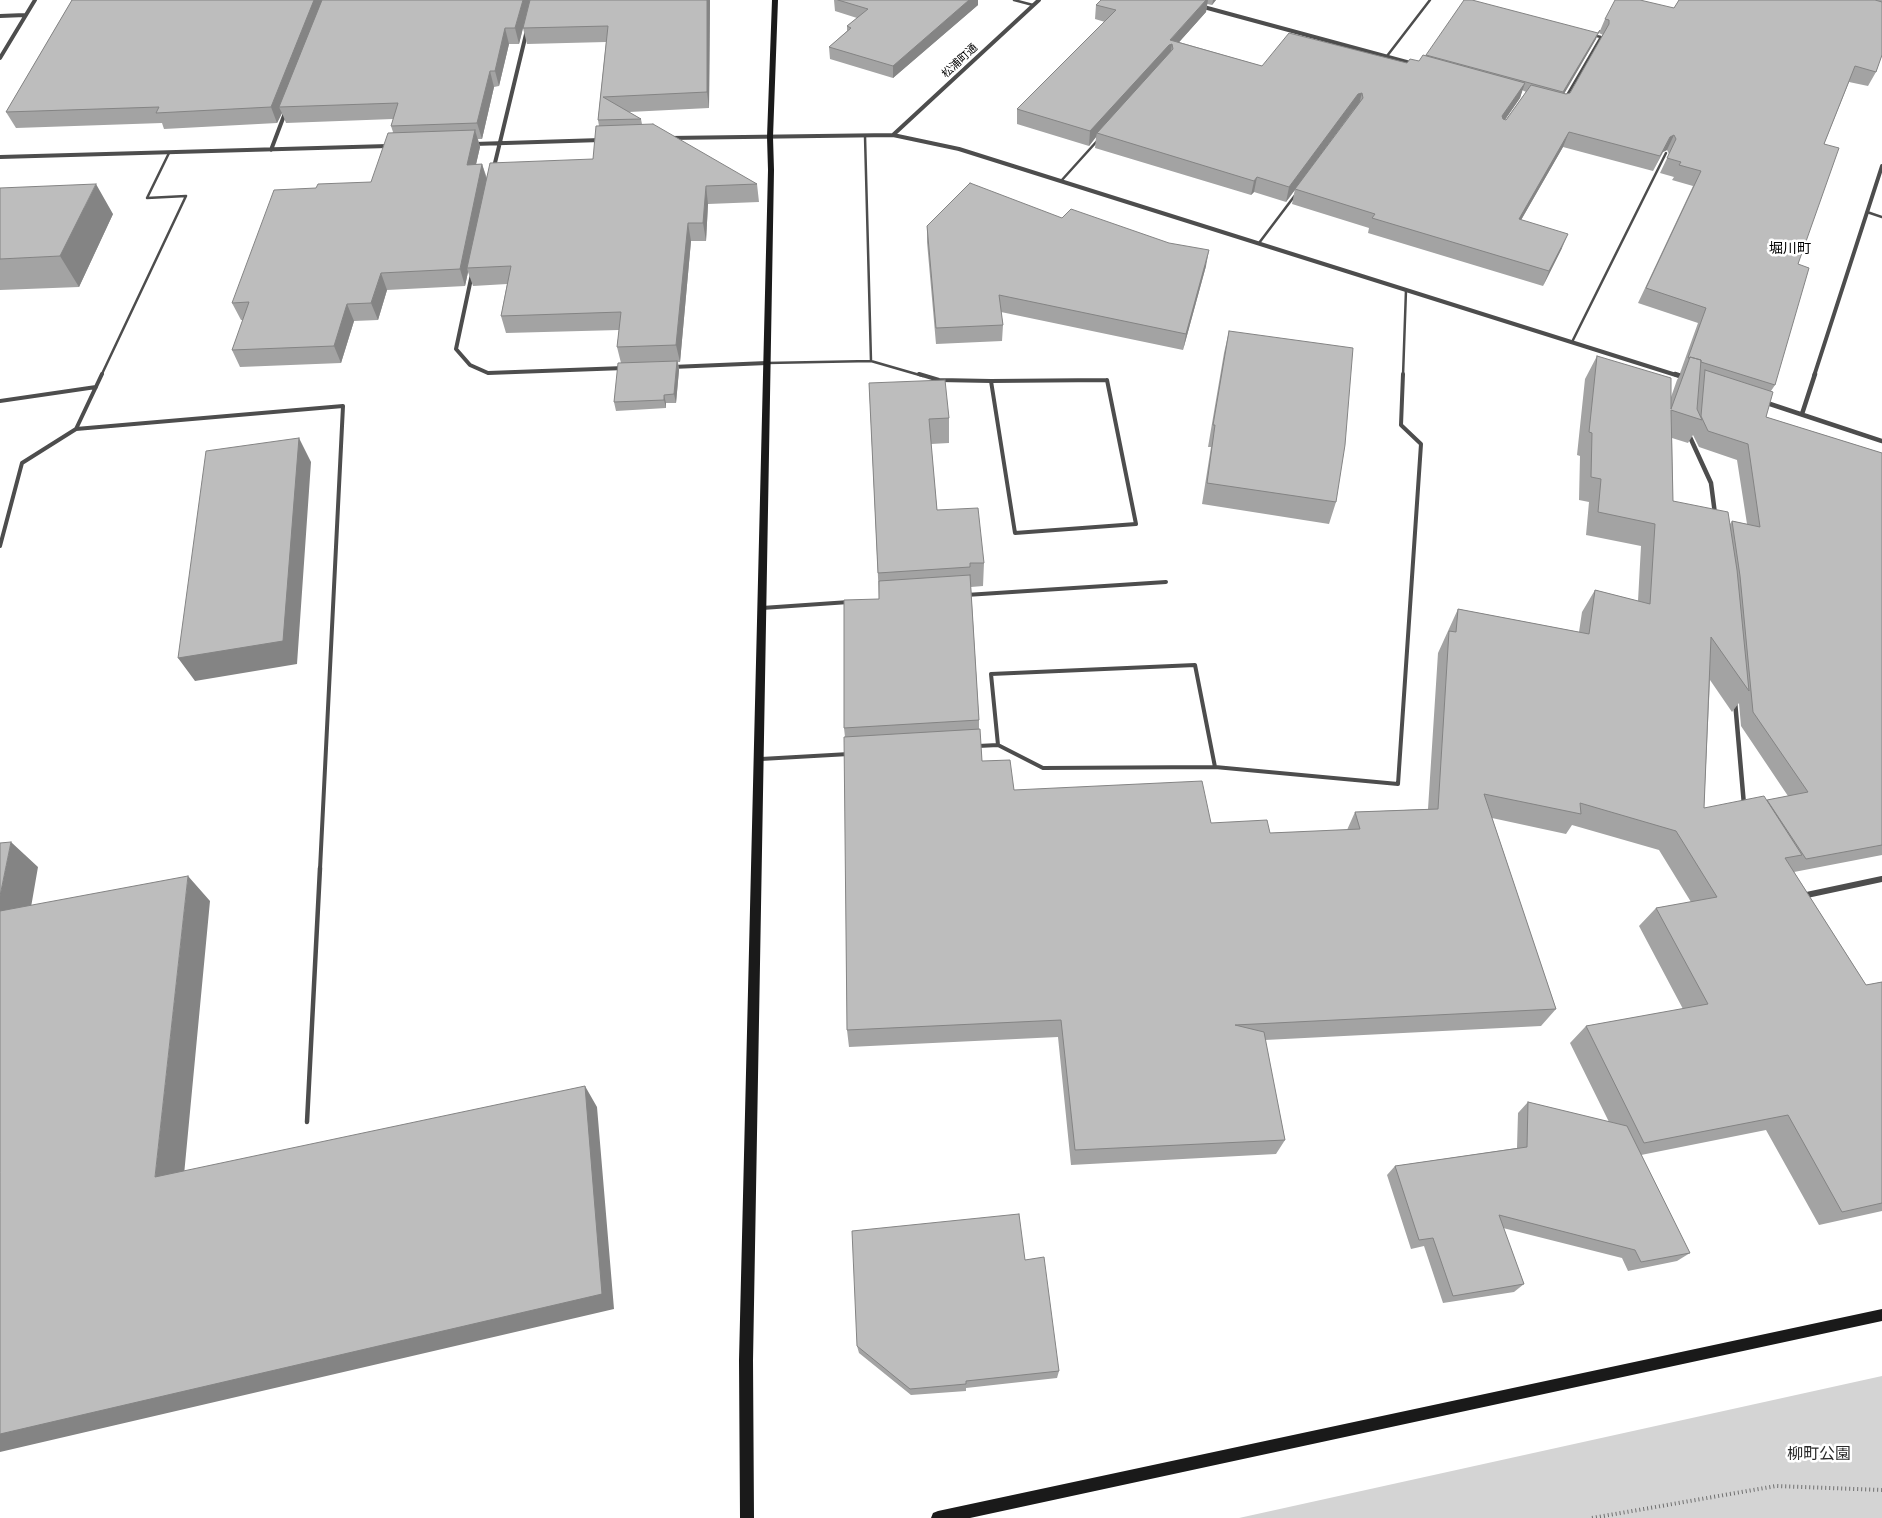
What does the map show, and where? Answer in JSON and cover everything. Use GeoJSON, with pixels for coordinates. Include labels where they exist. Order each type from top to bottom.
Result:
{"type":"FeatureCollection","features":[{"type":"Feature","properties":{"kind":"street"},"geometry":{"type":"LineString","coordinates":[[0,58],[35,0]]}},
{"type":"Feature","properties":{"kind":"street"},"geometry":{"type":"LineString","coordinates":[[747,1518],[746,1350],[771,170],[770,138],[775,0]]}},
{"type":"Feature","properties":{"kind":"street","name":"松浦町通"},"geometry":{"type":"LineString","coordinates":[[893,135],[1038,0]]}},
{"type":"Feature","properties":{"kind":"street"},"geometry":{"type":"LineString","coordinates":[[1197,5],[1415,64]]}},
{"type":"Feature","properties":{"kind":"street"},"geometry":{"type":"LineString","coordinates":[[0,16],[25,15]]}},
{"type":"Feature","properties":{"kind":"street"},"geometry":{"type":"LineString","coordinates":[[493,171],[527,29]]}},
{"type":"Feature","properties":{"kind":"street"},"geometry":{"type":"LineString","coordinates":[[271,150],[288,106]]}},
{"type":"Feature","properties":{"kind":"street"},"geometry":{"type":"LineString","coordinates":[[667,138],[893,135],[959,149],[1692,380]]}},
{"type":"Feature","properties":{"kind":"street"},"geometry":{"type":"LineString","coordinates":[[470,144],[608,140]]}},
{"type":"Feature","properties":{"kind":"street"},"geometry":{"type":"LineString","coordinates":[[0,157],[390,146]]}},
{"type":"Feature","properties":{"kind":"street"},"geometry":{"type":"LineString","coordinates":[[1802,414],[1882,166]]}},
{"type":"Feature","properties":{"kind":"street"},"geometry":{"type":"LineString","coordinates":[[474,265],[456,349],[470,366],[488,373],[628,368]]}},
{"type":"Feature","properties":{"kind":"street"},"geometry":{"type":"LineString","coordinates":[[668,367],[767,363]]}},
{"type":"Feature","properties":{"kind":"street"},"geometry":{"type":"LineString","coordinates":[[1758,400],[1882,441]]}},
{"type":"Feature","properties":{"kind":"street"},"geometry":{"type":"LineString","coordinates":[[1688,433],[1711,483],[1716,523]]}},
{"type":"Feature","properties":{"kind":"street"},"geometry":{"type":"LineString","coordinates":[[1734,698],[1744,805],[1750,813]]}},
{"type":"Feature","properties":{"kind":"street"},"geometry":{"type":"LineString","coordinates":[[1797,889],[1803,897],[1882,879]]}},
{"type":"Feature","properties":{"kind":"street"},"geometry":{"type":"LineString","coordinates":[[938,1518],[1882,1315]]}},
{"type":"Feature","properties":{"kind":"lane"},"geometry":{"type":"LineString","coordinates":[[1014,0],[1033,5]]}},
{"type":"Feature","properties":{"kind":"lane"},"geometry":{"type":"LineString","coordinates":[[1387,56],[1430,0]]}},
{"type":"Feature","properties":{"kind":"lane"},"geometry":{"type":"LineString","coordinates":[[1561,105],[1601,37],[1592,35]]}},
{"type":"Feature","properties":{"kind":"lane"},"geometry":{"type":"LineString","coordinates":[[865,136],[871,361]]}},
{"type":"Feature","properties":{"kind":"lane"},"geometry":{"type":"LineString","coordinates":[[1061,181],[1099,139]]}},
{"type":"Feature","properties":{"kind":"lane"},"geometry":{"type":"LineString","coordinates":[[76,429],[186,196],[147,198],[168,152]]}},
{"type":"Feature","properties":{"kind":"lane"},"geometry":{"type":"LineString","coordinates":[[1572,342],[1666,153]]}},
{"type":"Feature","properties":{"kind":"lane"},"geometry":{"type":"LineString","coordinates":[[1259,243],[1300,189]]}},
{"type":"Feature","properties":{"kind":"lane"},"geometry":{"type":"LineString","coordinates":[[1867,212],[1882,216]]}},
{"type":"Feature","properties":{"kind":"lane"},"geometry":{"type":"LineString","coordinates":[[970,747],[998,745],[1043,768],[1215,767],[1398,784],[1421,444],[1401,425],[1406,290]]}},
{"type":"Feature","properties":{"kind":"lane"},"geometry":{"type":"LineString","coordinates":[[767,363],[871,361],[939,380],[1107,380],[1136,524],[1015,533],[991,381]]}},
{"type":"Feature","properties":{"kind":"lane"},"geometry":{"type":"LineString","coordinates":[[0,401],[96,388]]}},
{"type":"Feature","properties":{"kind":"lane"},"geometry":{"type":"LineString","coordinates":[[0,546],[22,463],[76,429],[342,406],[307,1122]]}},
{"type":"Feature","properties":{"kind":"lane"},"geometry":{"type":"LineString","coordinates":[[959,595],[1166,582]]}},
{"type":"Feature","properties":{"kind":"lane"},"geometry":{"type":"LineString","coordinates":[[762,608],[851,602]]}},
{"type":"Feature","properties":{"kind":"lane"},"geometry":{"type":"LineString","coordinates":[[998,745],[991,674],[1195,665],[1215,767]]}},
{"type":"Feature","properties":{"kind":"lane"},"geometry":{"type":"LineString","coordinates":[[758,759],[854,754]]}},
{"type":"Feature","properties":{"kind":"path"},"geometry":{"type":"LineString","coordinates":[[1592,1518],[1776,1486],[1882,1490]]}},
{"type":"Feature","properties":{"kind":"green space","name":"柳町公園"},"geometry":{"type":"Polygon","coordinates":[[[1882,1376],[1882,1518],[1239,1518],[1882,1376]]]}},
{"type":"Feature","properties":{"kind":"building"},"geometry":{"type":"Polygon","coordinates":[[[72,0],[314,0],[271,107],[156,113],[159,107],[6,112],[72,0]]]}},
{"type":"Feature","properties":{"kind":"building"},"geometry":{"type":"Polygon","coordinates":[[[322,0],[523,0],[515,28],[505,28],[495,71],[490,71],[477,123],[391,126],[398,103],[279,107],[322,0]]]}},
{"type":"Feature","properties":{"kind":"building"},"geometry":{"type":"Polygon","coordinates":[[[530,0],[707,0],[707,92],[603,97],[641,119],[598,120],[608,26],[523,28],[530,0]]]}},
{"type":"Feature","properties":{"kind":"building"},"geometry":{"type":"Polygon","coordinates":[[[838,0],[969,0],[893,66],[829,47],[851,28],[847,26],[868,9],[838,0]]]}},
{"type":"Feature","properties":{"kind":"building"},"geometry":{"type":"Polygon","coordinates":[[[1101,0],[1206,0],[1170,40],[1262,66],[1289,33],[1407,63],[1410,59],[1419,61],[1423,55],[1525,83],[1502,116],[1506,120],[1531,85],[1566,94],[1570,93],[1609,24],[1609,20],[1605,19],[1615,0],[1640,0],[1674,8],[1679,0],[1875,0],[1882,2],[1882,55],[1876,72],[1855,66],[1824,144],[1839,148],[1798,264],[1809,268],[1775,385],[1701,362],[1701,360],[1688,358],[1706,308],[1646,288],[1701,171],[1679,165],[1681,162],[1667,158],[1676,139],[1674,135],[1670,137],[1660,156],[1569,132],[1519,219],[1568,234],[1549,271],[1372,218],[1375,214],[1295,189],[1363,98],[1362,93],[1358,94],[1289,187],[1257,177],[1254,181],[1097,133],[1173,49],[1172,44],[1090,131],[1017,109],[1116,10],[1096,5],[1101,0]]]}},
{"type":"Feature","properties":{"kind":"building"},"geometry":{"type":"Polygon","coordinates":[[[1464,0],[1472,0],[1598,33],[1600,30],[1563,92],[1426,55],[1464,0]]]}},
{"type":"Feature","properties":{"kind":"building"},"geometry":{"type":"Polygon","coordinates":[[[653,124],[757,184],[706,186],[703,223],[688,223],[676,345],[617,347],[621,312],[501,316],[511,266],[467,268],[490,163],[593,159],[596,126],[653,124]]]}},
{"type":"Feature","properties":{"kind":"building"},"geometry":{"type":"Polygon","coordinates":[[[475,130],[467,165],[482,164],[460,269],[381,273],[371,303],[347,304],[334,346],[232,350],[249,302],[232,303],[274,190],[316,188],[318,184],[371,182],[388,133],[475,130]]]}},
{"type":"Feature","properties":{"kind":"building"},"geometry":{"type":"Polygon","coordinates":[[[970,183],[1062,218],[1071,209],[1169,243],[1209,250],[1186,334],[999,295],[1003,325],[936,328],[927,226],[970,183]]]}},
{"type":"Feature","properties":{"kind":"building"},"geometry":{"type":"Polygon","coordinates":[[[96,184],[60,256],[0,259],[0,188],[96,184]]]}},
{"type":"Feature","properties":{"kind":"building"},"geometry":{"type":"Polygon","coordinates":[[[1229,331],[1353,348],[1345,445],[1336,502],[1207,483],[1215,425],[1213,425],[1229,331]]]}},
{"type":"Feature","properties":{"kind":"building"},"geometry":{"type":"Polygon","coordinates":[[[1597,356],[1671,378],[1671,409],[1690,357],[1701,360],[1697,409],[1702,420],[1671,410],[1673,501],[1728,512],[1737,570],[1749,691],[1711,637],[1704,808],[1764,796],[1802,855],[1785,858],[1866,985],[1882,982],[1882,1203],[1842,1212],[1788,1115],[1644,1143],[1586,1026],[1708,1004],[1656,908],[1717,897],[1676,831],[1580,803],[1581,814],[1484,794],[1556,1009],[1235,1025],[1264,1032],[1285,1140],[1075,1150],[1061,1020],[847,1030],[844,737],[980,729],[982,761],[1010,760],[1014,790],[1202,781],[1211,823],[1267,820],[1270,833],[1360,829],[1355,812],[1438,809],[1449,631],[1456,632],[1458,609],[1589,634],[1595,590],[1650,604],[1655,524],[1598,512],[1601,479],[1591,477],[1592,433],[1589,432],[1597,356]]]}},
{"type":"Feature","properties":{"kind":"building"},"geometry":{"type":"Polygon","coordinates":[[[677,361],[674,394],[664,395],[664,400],[614,402],[618,363],[677,361]]]}},
{"type":"Feature","properties":{"kind":"building"},"geometry":{"type":"Polygon","coordinates":[[[1705,370],[1773,392],[1766,417],[1882,453],[1882,845],[1806,859],[1767,800],[1808,792],[1753,712],[1740,576],[1732,521],[1760,527],[1748,444],[1708,431],[1701,416],[1705,370]]]}},
{"type":"Feature","properties":{"kind":"building"},"geometry":{"type":"Polygon","coordinates":[[[945,380],[949,418],[929,419],[937,510],[978,508],[984,563],[970,563],[970,567],[878,573],[869,383],[945,380]]]}},
{"type":"Feature","properties":{"kind":"building"},"geometry":{"type":"Polygon","coordinates":[[[299,438],[283,641],[178,658],[206,451],[299,438]]]}},
{"type":"Feature","properties":{"kind":"building"},"geometry":{"type":"Polygon","coordinates":[[[970,575],[979,720],[844,728],[844,600],[879,599],[879,581],[970,575]]]}},
{"type":"Feature","properties":{"kind":"building"},"geometry":{"type":"Polygon","coordinates":[[[11,842],[0,896],[0,843],[11,842]]]}},
{"type":"Feature","properties":{"kind":"building"},"geometry":{"type":"Polygon","coordinates":[[[188,876],[155,1177],[585,1086],[602,1294],[0,1434],[0,911],[188,876]]]}},
{"type":"Feature","properties":{"kind":"building"},"geometry":{"type":"Polygon","coordinates":[[[1528,1102],[1627,1126],[1690,1253],[1641,1262],[1635,1250],[1499,1215],[1524,1284],[1453,1296],[1433,1238],[1419,1240],[1395,1166],[1527,1147],[1528,1102]]]}},
{"type":"Feature","properties":{"kind":"building"},"geometry":{"type":"Polygon","coordinates":[[[1019,1214],[1025,1260],[1044,1257],[1059,1371],[966,1381],[966,1384],[910,1389],[857,1346],[852,1231],[1019,1214]]]}},
{"type":"Feature","properties":{"kind":"district","name":"堀川町"},"geometry":{"type":"Point","coordinates":[1790,249]}}]}
